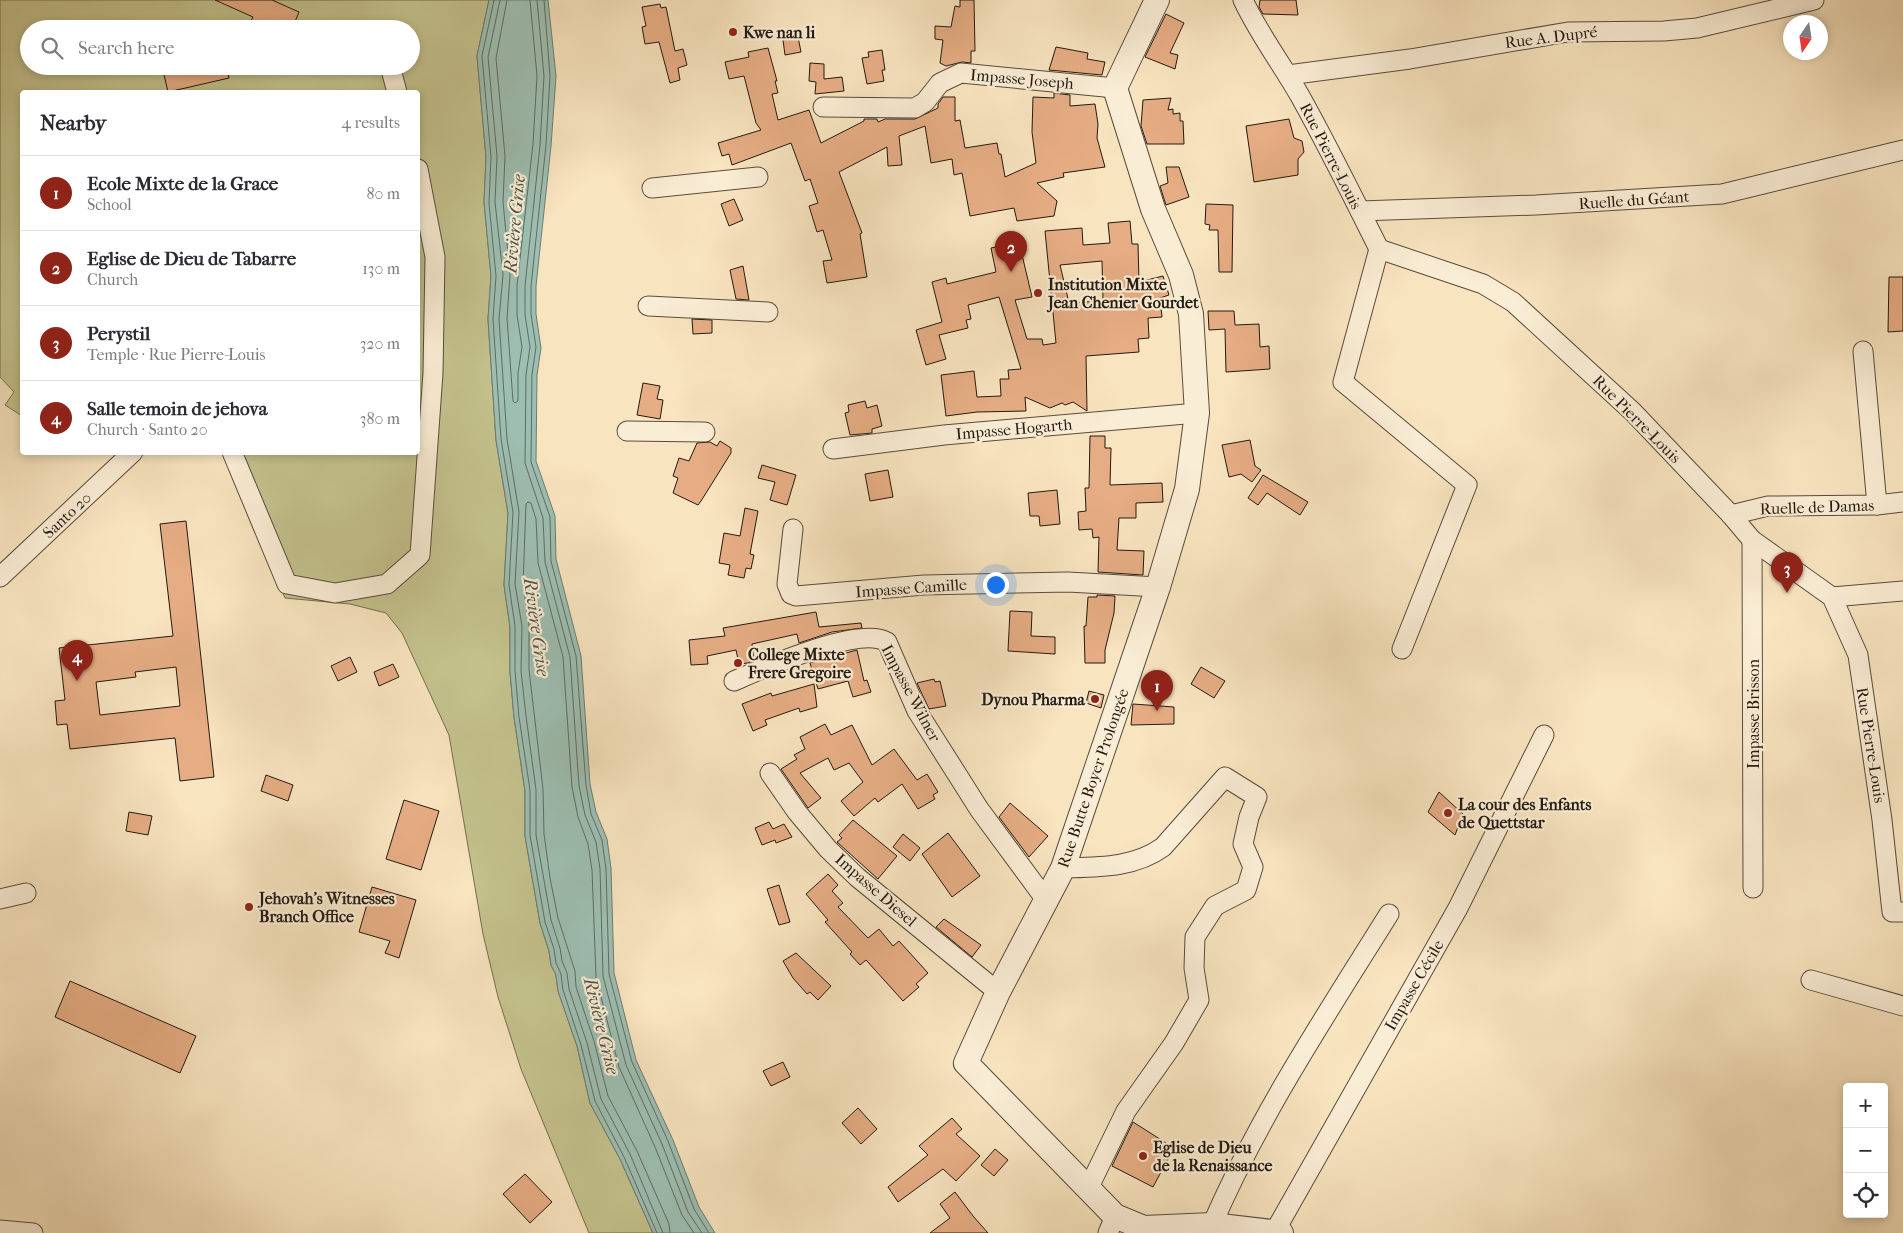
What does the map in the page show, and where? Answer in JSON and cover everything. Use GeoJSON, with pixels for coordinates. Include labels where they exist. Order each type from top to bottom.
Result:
{"type":"FeatureCollection","features":[{"type":"Feature","properties":{"kind":"street"},"geometry":{"type":"LineString","coordinates":[[1115,88],[1157,0]]}},
{"type":"Feature","properties":{"kind":"street","name":"Rue Pierre-Louis"},"geometry":{"type":"LineString","coordinates":[[1243,0],[1252,19],[1288,75],[1337,162],[1379,249],[1483,284],[1513,302],[1633,412],[1731,515],[1752,540],[1832,597],[1858,654],[1882,820],[1892,912],[1903,912]]}},
{"type":"Feature","properties":{"kind":"street","name":"Rue A. Dupré"},"geometry":{"type":"LineString","coordinates":[[1288,75],[1410,59],[1568,32],[1664,31],[1697,28],[1814,0]]}},
{"type":"Feature","properties":{"kind":"street","name":"Impasse Joseph"},"geometry":{"type":"LineString","coordinates":[[823,107],[915,108],[925,102],[940,83],[961,73],[1115,88]]}},
{"type":"Feature","properties":{"kind":"street"},"geometry":{"type":"LineString","coordinates":[[392,75],[396,90]]}},
{"type":"Feature","properties":{"kind":"street","name":"Rue Butte Boyer Prolongée"},"geometry":{"type":"LineString","coordinates":[[1115,88],[1154,210],[1181,275],[1191,314],[1197,412],[1187,489],[1158,587],[1064,868],[998,992],[966,1063],[1089,1187],[1112,1225],[1144,1228],[1212,1225],[1278,1232]]}},
{"type":"Feature","properties":{"kind":"street","name":"Ruelle du Géant"},"geometry":{"type":"LineString","coordinates":[[1360,211],[1536,205],[1722,194],[1903,150]]}},
{"type":"Feature","properties":{"kind":"street"},"geometry":{"type":"LineString","coordinates":[[652,188],[758,177]]}},
{"type":"Feature","properties":{"kind":"street"},"geometry":{"type":"LineString","coordinates":[[233,455],[287,584],[334,593],[387,584],[420,554],[433,373],[436,258],[420,179]]}},
{"type":"Feature","properties":{"kind":"street"},"geometry":{"type":"LineString","coordinates":[[1379,249],[1343,382],[1467,485],[1402,649]]}},
{"type":"Feature","properties":{"kind":"street"},"geometry":{"type":"LineString","coordinates":[[648,306],[768,312]]}},
{"type":"Feature","properties":{"kind":"street"},"geometry":{"type":"LineString","coordinates":[[1863,351],[1877,505]]}},
{"type":"Feature","properties":{"kind":"street","name":"Impasse Hogarth"},"geometry":{"type":"LineString","coordinates":[[832,449],[944,435],[1197,412]]}},
{"type":"Feature","properties":{"kind":"street"},"geometry":{"type":"LineString","coordinates":[[627,431],[705,432]]}},
{"type":"Feature","properties":{"kind":"street","name":"Santo 20"},"geometry":{"type":"LineString","coordinates":[[0,577],[130,455]]}},
{"type":"Feature","properties":{"kind":"street","name":"Ruelle de Damas"},"geometry":{"type":"LineString","coordinates":[[1731,515],[1768,506],[1877,505],[1903,502]]}},
{"type":"Feature","properties":{"kind":"street","name":"Impasse Camille"},"geometry":{"type":"LineString","coordinates":[[794,529],[787,584],[791,594],[796,596],[924,584],[1068,582],[1158,587]]}},
{"type":"Feature","properties":{"kind":"street","name":"Impasse Brisson"},"geometry":{"type":"LineString","coordinates":[[1752,540],[1753,888]]}},
{"type":"Feature","properties":{"kind":"street"},"geometry":{"type":"LineString","coordinates":[[1832,597],[1903,591]]}},
{"type":"Feature","properties":{"kind":"street","name":"Impasse Wilner"},"geometry":{"type":"LineString","coordinates":[[734,681],[774,664],[833,644],[871,636],[887,642],[917,711],[979,809],[1046,900]]}},
{"type":"Feature","properties":{"kind":"street","name":"Impasse Cécile"},"geometry":{"type":"LineString","coordinates":[[1278,1232],[1458,908],[1544,735]]}},
{"type":"Feature","properties":{"kind":"street","name":"Impasse Diesel"},"geometry":{"type":"LineString","coordinates":[[770,772],[797,812],[828,849],[857,877],[998,992]]}},
{"type":"Feature","properties":{"kind":"street"},"geometry":{"type":"LineString","coordinates":[[1064,868],[1111,866],[1140,860],[1153,855],[1163,848],[1225,777],[1257,798],[1249,817],[1243,844],[1253,867],[1246,890],[1215,906],[1195,937],[1194,968],[1199,1000],[1174,1043],[1126,1111],[1089,1187]]}},
{"type":"Feature","properties":{"kind":"street"},"geometry":{"type":"LineString","coordinates":[[0,899],[26,893]]}},
{"type":"Feature","properties":{"kind":"street"},"geometry":{"type":"LineString","coordinates":[[1212,1225],[1227,1191],[1304,1052],[1389,914]]}},
{"type":"Feature","properties":{"kind":"street"},"geometry":{"type":"LineString","coordinates":[[1810,980],[1903,1006]]}},
{"type":"Feature","properties":{"kind":"street"},"geometry":{"type":"LineString","coordinates":[[0,1230],[33,1233]]}},
{"type":"Feature","properties":{"kind":"shaded area"},"geometry":{"type":"Polygon","coordinates":[[[0,0],[489,0],[477,56],[486,157],[484,202],[491,276],[488,319],[496,440],[508,513],[504,585],[510,627],[510,672],[514,717],[525,791],[525,836],[540,923],[549,951],[551,965],[556,975],[558,991],[577,1046],[590,1103],[620,1159],[653,1233],[589,1233],[521,1069],[498,997],[483,934],[449,735],[402,633],[386,613],[350,604],[285,598],[224,455],[420,455],[420,90],[20,90],[20,415],[5,405],[14,392],[0,377],[0,0]]]}},
{"type":"Feature","properties":{"kind":"water","name":"Rivière Grise"},"geometry":{"type":"Polygon","coordinates":[[[489,0],[548,0],[556,76],[551,146],[536,286],[536,314],[541,348],[537,375],[536,461],[555,516],[556,559],[581,656],[590,784],[596,812],[607,839],[611,868],[614,973],[636,1060],[673,1140],[699,1207],[715,1233],[653,1233],[620,1159],[590,1103],[577,1046],[558,991],[556,975],[551,965],[549,951],[540,923],[525,836],[525,791],[514,717],[510,672],[510,627],[504,585],[508,513],[496,440],[488,319],[491,276],[484,202],[486,157],[477,56],[489,0]]]}},
{"type":"Feature","properties":{"kind":"building"},"geometry":{"type":"Polygon","coordinates":[[[215,0],[272,0],[299,12],[296,20],[252,20],[253,17],[215,0]]]}},
{"type":"Feature","properties":{"kind":"building"},"geometry":{"type":"Polygon","coordinates":[[[960,0],[974,0],[975,51],[971,51],[971,63],[962,62],[946,66],[940,63],[943,40],[935,39],[935,26],[951,27],[955,6],[960,7],[960,0]]]}},
{"type":"Feature","properties":{"kind":"building"},"geometry":{"type":"Polygon","coordinates":[[[1260,0],[1296,0],[1298,15],[1263,14],[1259,7],[1260,0]]]}},
{"type":"Feature","properties":{"kind":"building"},"geometry":{"type":"Polygon","coordinates":[[[660,4],[661,8],[666,7],[675,51],[683,49],[687,65],[678,68],[680,80],[670,83],[659,42],[645,44],[642,27],[646,26],[642,7],[660,4]]]}},
{"type":"Feature","properties":{"kind":"building"},"geometry":{"type":"Polygon","coordinates":[[[1166,14],[1184,23],[1170,53],[1178,55],[1175,69],[1145,57],[1166,14]]]}},
{"type":"Feature","properties":{"kind":"building"},"geometry":{"type":"Polygon","coordinates":[[[798,37],[801,52],[785,55],[783,40],[798,37]]]}},
{"type":"Feature","properties":{"kind":"building"},"geometry":{"type":"Polygon","coordinates":[[[1056,47],[1088,53],[1087,59],[1105,62],[1102,75],[1049,70],[1056,47]]]}},
{"type":"Feature","properties":{"kind":"building"},"geometry":{"type":"Polygon","coordinates":[[[768,48],[777,81],[775,81],[778,93],[772,94],[778,120],[809,110],[821,143],[864,121],[864,119],[877,119],[878,122],[885,119],[915,119],[938,108],[938,104],[943,97],[955,97],[955,121],[960,120],[965,148],[997,143],[1005,177],[1036,163],[1032,132],[1033,97],[1054,98],[1054,93],[1070,95],[1070,106],[1095,104],[1098,124],[1097,138],[1105,167],[1063,173],[1064,177],[1037,183],[1057,201],[1054,216],[1017,221],[1014,208],[970,216],[962,173],[954,175],[952,159],[931,163],[925,126],[899,136],[902,165],[888,166],[887,147],[839,172],[862,233],[860,234],[867,277],[827,283],[823,261],[832,260],[823,230],[817,232],[809,206],[818,203],[810,179],[805,181],[791,143],[732,165],[729,154],[722,156],[718,143],[761,130],[756,123],[744,76],[729,79],[725,62],[749,57],[748,52],[768,48]]]}},
{"type":"Feature","properties":{"kind":"building"},"geometry":{"type":"Polygon","coordinates":[[[882,50],[885,70],[882,70],[884,81],[867,84],[862,58],[869,57],[868,52],[882,50]]]}},
{"type":"Feature","properties":{"kind":"building"},"geometry":{"type":"Polygon","coordinates":[[[810,63],[824,64],[824,79],[842,77],[844,91],[815,94],[816,82],[809,81],[810,63]]]}},
{"type":"Feature","properties":{"kind":"building"},"geometry":{"type":"Polygon","coordinates":[[[164,75],[228,75],[229,78],[177,90],[168,90],[164,75]]]}},
{"type":"Feature","properties":{"kind":"building"},"geometry":{"type":"Polygon","coordinates":[[[1171,98],[1168,110],[1173,109],[1173,114],[1180,113],[1180,121],[1183,121],[1184,144],[1147,144],[1141,126],[1143,100],[1171,98]]]}},
{"type":"Feature","properties":{"kind":"building"},"geometry":{"type":"Polygon","coordinates":[[[1289,119],[1294,138],[1302,141],[1304,152],[1298,159],[1298,175],[1254,182],[1246,126],[1289,119]]]}},
{"type":"Feature","properties":{"kind":"building"},"geometry":{"type":"Polygon","coordinates":[[[1166,167],[1179,167],[1189,197],[1166,205],[1160,186],[1168,183],[1166,167]]]}},
{"type":"Feature","properties":{"kind":"building"},"geometry":{"type":"Polygon","coordinates":[[[734,199],[743,220],[729,226],[721,204],[734,199]]]}},
{"type":"Feature","properties":{"kind":"building"},"geometry":{"type":"Polygon","coordinates":[[[1206,204],[1233,205],[1232,272],[1219,272],[1218,230],[1209,230],[1210,225],[1205,224],[1206,204]]]}},
{"type":"Feature","properties":{"kind":"building"},"geometry":{"type":"Polygon","coordinates":[[[1130,221],[1132,244],[1138,244],[1139,282],[1163,276],[1169,295],[1160,298],[1162,317],[1148,318],[1149,338],[1138,339],[1139,352],[1086,356],[1087,411],[1073,402],[1065,405],[1062,403],[1050,408],[1025,397],[1026,411],[977,412],[946,416],[941,375],[974,371],[977,397],[1001,396],[1000,379],[1009,379],[1008,370],[1021,369],[999,297],[968,305],[971,319],[966,320],[968,328],[939,335],[946,359],[926,365],[916,330],[942,322],[932,282],[946,278],[947,284],[996,272],[991,248],[1019,242],[1032,297],[1015,300],[1027,339],[1042,339],[1043,345],[1056,343],[1045,231],[1082,228],[1083,245],[1110,243],[1108,223],[1130,221]],[[1102,261],[1060,265],[1069,303],[1103,301],[1102,261]]]}},
{"type":"Feature","properties":{"kind":"building"},"geometry":{"type":"Polygon","coordinates":[[[743,266],[749,300],[736,299],[730,270],[743,266]]]}},
{"type":"Feature","properties":{"kind":"building"},"geometry":{"type":"Polygon","coordinates":[[[1889,277],[1903,277],[1903,331],[1888,332],[1889,277]]]}},
{"type":"Feature","properties":{"kind":"building"},"geometry":{"type":"Polygon","coordinates":[[[1208,311],[1234,311],[1235,325],[1259,324],[1260,347],[1269,346],[1270,369],[1226,372],[1225,329],[1209,330],[1208,311]]]}},
{"type":"Feature","properties":{"kind":"building"},"geometry":{"type":"Polygon","coordinates":[[[692,319],[712,320],[712,333],[693,334],[692,319]]]}},
{"type":"Feature","properties":{"kind":"building"},"geometry":{"type":"Polygon","coordinates":[[[643,383],[660,386],[657,399],[663,400],[660,419],[637,415],[643,383]]]}},
{"type":"Feature","properties":{"kind":"building"},"geometry":{"type":"Polygon","coordinates":[[[865,401],[867,408],[877,405],[882,426],[872,429],[872,433],[850,435],[845,413],[849,412],[848,405],[865,401]]]}},
{"type":"Feature","properties":{"kind":"building"},"geometry":{"type":"Polygon","coordinates":[[[1090,436],[1105,436],[1105,448],[1111,448],[1110,485],[1162,483],[1163,502],[1136,503],[1136,518],[1119,518],[1117,550],[1144,551],[1143,575],[1098,572],[1099,537],[1093,538],[1092,529],[1079,530],[1078,512],[1086,511],[1085,488],[1089,488],[1090,436]]]}},
{"type":"Feature","properties":{"kind":"building"},"geometry":{"type":"Polygon","coordinates":[[[1250,440],[1255,466],[1261,470],[1252,482],[1241,474],[1229,477],[1222,445],[1250,440]]]}},
{"type":"Feature","properties":{"kind":"building"},"geometry":{"type":"Polygon","coordinates":[[[720,441],[731,448],[731,453],[698,505],[673,493],[678,478],[673,476],[679,458],[689,461],[697,443],[710,442],[717,446],[720,441]]]}},
{"type":"Feature","properties":{"kind":"building"},"geometry":{"type":"Polygon","coordinates":[[[762,465],[796,475],[787,505],[770,500],[775,482],[758,478],[762,465]]]}},
{"type":"Feature","properties":{"kind":"building"},"geometry":{"type":"Polygon","coordinates":[[[888,470],[893,497],[870,501],[865,474],[888,470]]]}},
{"type":"Feature","properties":{"kind":"building"},"geometry":{"type":"Polygon","coordinates":[[[1263,475],[1308,502],[1300,515],[1267,493],[1258,505],[1248,498],[1263,475]]]}},
{"type":"Feature","properties":{"kind":"building"},"geometry":{"type":"Polygon","coordinates":[[[1057,490],[1060,524],[1040,526],[1039,516],[1030,516],[1028,493],[1057,490]]]}},
{"type":"Feature","properties":{"kind":"building"},"geometry":{"type":"Polygon","coordinates":[[[745,508],[758,511],[750,554],[754,555],[751,569],[746,568],[744,578],[728,575],[730,565],[719,563],[724,533],[740,536],[745,508]]]}},
{"type":"Feature","properties":{"kind":"building"},"geometry":{"type":"Polygon","coordinates":[[[186,521],[214,777],[180,781],[175,738],[70,749],[67,724],[57,725],[55,701],[65,700],[59,648],[173,636],[160,524],[186,521]],[[176,667],[135,672],[136,677],[96,682],[100,715],[180,706],[176,667]]]}},
{"type":"Feature","properties":{"kind":"building"},"geometry":{"type":"Polygon","coordinates":[[[1097,595],[1115,596],[1114,613],[1105,650],[1105,663],[1085,663],[1084,626],[1086,626],[1088,597],[1097,597],[1097,595]]]}},
{"type":"Feature","properties":{"kind":"building"},"geometry":{"type":"Polygon","coordinates":[[[1010,611],[1032,612],[1031,636],[1055,637],[1055,654],[1008,651],[1010,611]]]}},
{"type":"Feature","properties":{"kind":"building"},"geometry":{"type":"Polygon","coordinates":[[[816,612],[819,627],[861,623],[862,628],[832,632],[799,643],[797,634],[752,644],[754,660],[748,663],[739,664],[736,650],[707,656],[708,664],[691,665],[689,640],[725,636],[723,628],[816,612]]]}},
{"type":"Feature","properties":{"kind":"building"},"geometry":{"type":"Polygon","coordinates":[[[857,650],[864,681],[867,680],[871,692],[853,697],[848,681],[818,689],[810,663],[857,650]]]}},
{"type":"Feature","properties":{"kind":"building"},"geometry":{"type":"Polygon","coordinates":[[[350,657],[357,672],[338,681],[331,666],[350,657]]]}},
{"type":"Feature","properties":{"kind":"building"},"geometry":{"type":"Polygon","coordinates":[[[393,664],[399,677],[379,686],[374,672],[393,664]]]}},
{"type":"Feature","properties":{"kind":"building"},"geometry":{"type":"Polygon","coordinates":[[[1201,667],[1225,681],[1214,698],[1191,684],[1201,667]]]}},
{"type":"Feature","properties":{"kind":"building"},"geometry":{"type":"Polygon","coordinates":[[[934,679],[935,682],[940,681],[946,706],[929,709],[917,683],[934,679]]]}},
{"type":"Feature","properties":{"kind":"building"},"geometry":{"type":"Polygon","coordinates":[[[814,684],[817,707],[800,712],[799,708],[765,720],[767,725],[753,731],[742,704],[771,693],[772,696],[814,684]]]}},
{"type":"Feature","properties":{"kind":"building","name":"Dynou Pharma"},"geometry":{"type":"Polygon","coordinates":[[[1089,691],[1104,695],[1101,708],[1086,703],[1089,691]]]}},
{"type":"Feature","properties":{"kind":"building"},"geometry":{"type":"Polygon","coordinates":[[[1133,704],[1174,707],[1174,724],[1131,725],[1133,704]]]}},
{"type":"Feature","properties":{"kind":"building"},"geometry":{"type":"Polygon","coordinates":[[[825,724],[831,735],[852,725],[872,765],[894,749],[917,780],[927,774],[938,792],[933,795],[935,799],[918,809],[902,784],[878,802],[875,798],[854,816],[841,801],[863,782],[849,763],[834,770],[828,758],[800,773],[821,798],[808,808],[781,769],[797,759],[794,755],[805,749],[800,737],[825,724]]]}},
{"type":"Feature","properties":{"kind":"building"},"geometry":{"type":"Polygon","coordinates":[[[266,775],[293,785],[288,801],[261,791],[266,775]]]}},
{"type":"Feature","properties":{"kind":"building"},"geometry":{"type":"Polygon","coordinates":[[[1439,792],[1463,814],[1455,835],[1428,812],[1439,792]]]}},
{"type":"Feature","properties":{"kind":"building"},"geometry":{"type":"Polygon","coordinates":[[[404,800],[439,811],[421,870],[386,859],[404,800]]]}},
{"type":"Feature","properties":{"kind":"building"},"geometry":{"type":"Polygon","coordinates":[[[1010,803],[1048,836],[1029,857],[999,817],[1010,803]]]}},
{"type":"Feature","properties":{"kind":"building"},"geometry":{"type":"Polygon","coordinates":[[[129,812],[152,816],[148,835],[126,831],[129,812]]]}},
{"type":"Feature","properties":{"kind":"building"},"geometry":{"type":"Polygon","coordinates":[[[853,820],[897,856],[878,879],[837,842],[842,838],[839,835],[853,820]]]}},
{"type":"Feature","properties":{"kind":"building"},"geometry":{"type":"Polygon","coordinates":[[[769,822],[773,829],[784,824],[792,837],[776,843],[775,840],[762,845],[755,828],[769,822]]]}},
{"type":"Feature","properties":{"kind":"building"},"geometry":{"type":"Polygon","coordinates":[[[948,833],[980,876],[952,897],[922,854],[948,833]]]}},
{"type":"Feature","properties":{"kind":"building"},"geometry":{"type":"Polygon","coordinates":[[[903,834],[920,848],[910,861],[893,847],[903,834]]]}},
{"type":"Feature","properties":{"kind":"building"},"geometry":{"type":"Polygon","coordinates":[[[828,874],[838,885],[832,891],[843,903],[838,907],[868,938],[879,929],[893,946],[899,941],[928,973],[916,984],[919,987],[903,1001],[866,960],[860,965],[850,954],[852,952],[825,922],[828,920],[806,894],[828,874]]]}},
{"type":"Feature","properties":{"kind":"building"},"geometry":{"type":"Polygon","coordinates":[[[779,885],[790,922],[779,925],[767,889],[779,885]]]}},
{"type":"Feature","properties":{"kind":"building"},"geometry":{"type":"Polygon","coordinates":[[[372,887],[416,900],[399,958],[385,953],[390,941],[359,932],[372,887]]]}},
{"type":"Feature","properties":{"kind":"building"},"geometry":{"type":"Polygon","coordinates":[[[944,919],[981,945],[972,957],[936,927],[944,919]]]}},
{"type":"Feature","properties":{"kind":"building"},"geometry":{"type":"Polygon","coordinates":[[[796,953],[831,986],[818,1000],[810,992],[807,994],[793,978],[783,961],[796,953]]]}},
{"type":"Feature","properties":{"kind":"building"},"geometry":{"type":"Polygon","coordinates":[[[70,981],[196,1036],[180,1073],[55,1017],[70,981]]]}},
{"type":"Feature","properties":{"kind":"building"},"geometry":{"type":"Polygon","coordinates":[[[783,1062],[790,1077],[771,1086],[763,1071],[783,1062]]]}},
{"type":"Feature","properties":{"kind":"building"},"geometry":{"type":"Polygon","coordinates":[[[858,1108],[877,1129],[861,1144],[842,1123],[858,1108]]]}},
{"type":"Feature","properties":{"kind":"building"},"geometry":{"type":"Polygon","coordinates":[[[952,1118],[962,1129],[956,1134],[980,1156],[956,1181],[943,1169],[898,1202],[888,1187],[928,1155],[919,1146],[952,1118]]]}},
{"type":"Feature","properties":{"kind":"building"},"geometry":{"type":"Polygon","coordinates":[[[1133,1122],[1174,1148],[1153,1187],[1112,1166],[1133,1122]]]}},
{"type":"Feature","properties":{"kind":"building"},"geometry":{"type":"Polygon","coordinates":[[[995,1149],[1008,1160],[994,1176],[981,1165],[995,1149]]]}},
{"type":"Feature","properties":{"kind":"building"},"geometry":{"type":"Polygon","coordinates":[[[525,1174],[552,1202],[530,1223],[503,1194],[525,1174]]]}},
{"type":"Feature","properties":{"kind":"building"},"geometry":{"type":"Polygon","coordinates":[[[955,1192],[988,1233],[930,1233],[950,1218],[940,1204],[955,1192]]]}},
{"type":"Feature","properties":{"kind":"place","name":"Kwe nan li"},"geometry":{"type":"Point","coordinates":[733,32]}},
{"type":"Feature","properties":{"kind":"place","name":"Eglise de Dieu de Tabarre"},"geometry":{"type":"Point","coordinates":[1011,272]}},
{"type":"Feature","properties":{"kind":"place","name":"Institution Mixte Jean Chenier Gourdet"},"geometry":{"type":"Point","coordinates":[1038,293]}},
{"type":"Feature","properties":{"kind":"place","name":"Perystil"},"geometry":{"type":"Point","coordinates":[1787,593]}},
{"type":"Feature","properties":{"kind":"place","name":"College Mixte Frere Gregoire"},"geometry":{"type":"Point","coordinates":[738,663]}},
{"type":"Feature","properties":{"kind":"place","name":"Salle temoin de jehova"},"geometry":{"type":"Point","coordinates":[77,681]}},
{"type":"Feature","properties":{"kind":"place","name":"Dynou Pharma"},"geometry":{"type":"Point","coordinates":[1095,699]}},
{"type":"Feature","properties":{"kind":"place","name":"Ecole Mixte de la Grace"},"geometry":{"type":"Point","coordinates":[1157,711]}},
{"type":"Feature","properties":{"kind":"place","name":"La cour des Enfants de Quettstar"},"geometry":{"type":"Point","coordinates":[1448,813]}},
{"type":"Feature","properties":{"kind":"place","name":"Jehovah's Witnesses Branch Office"},"geometry":{"type":"Point","coordinates":[249,907]}},
{"type":"Feature","properties":{"kind":"place","name":"Eglise de Dieu de la Renaissance"},"geometry":{"type":"Point","coordinates":[1143,1156]}}]}
